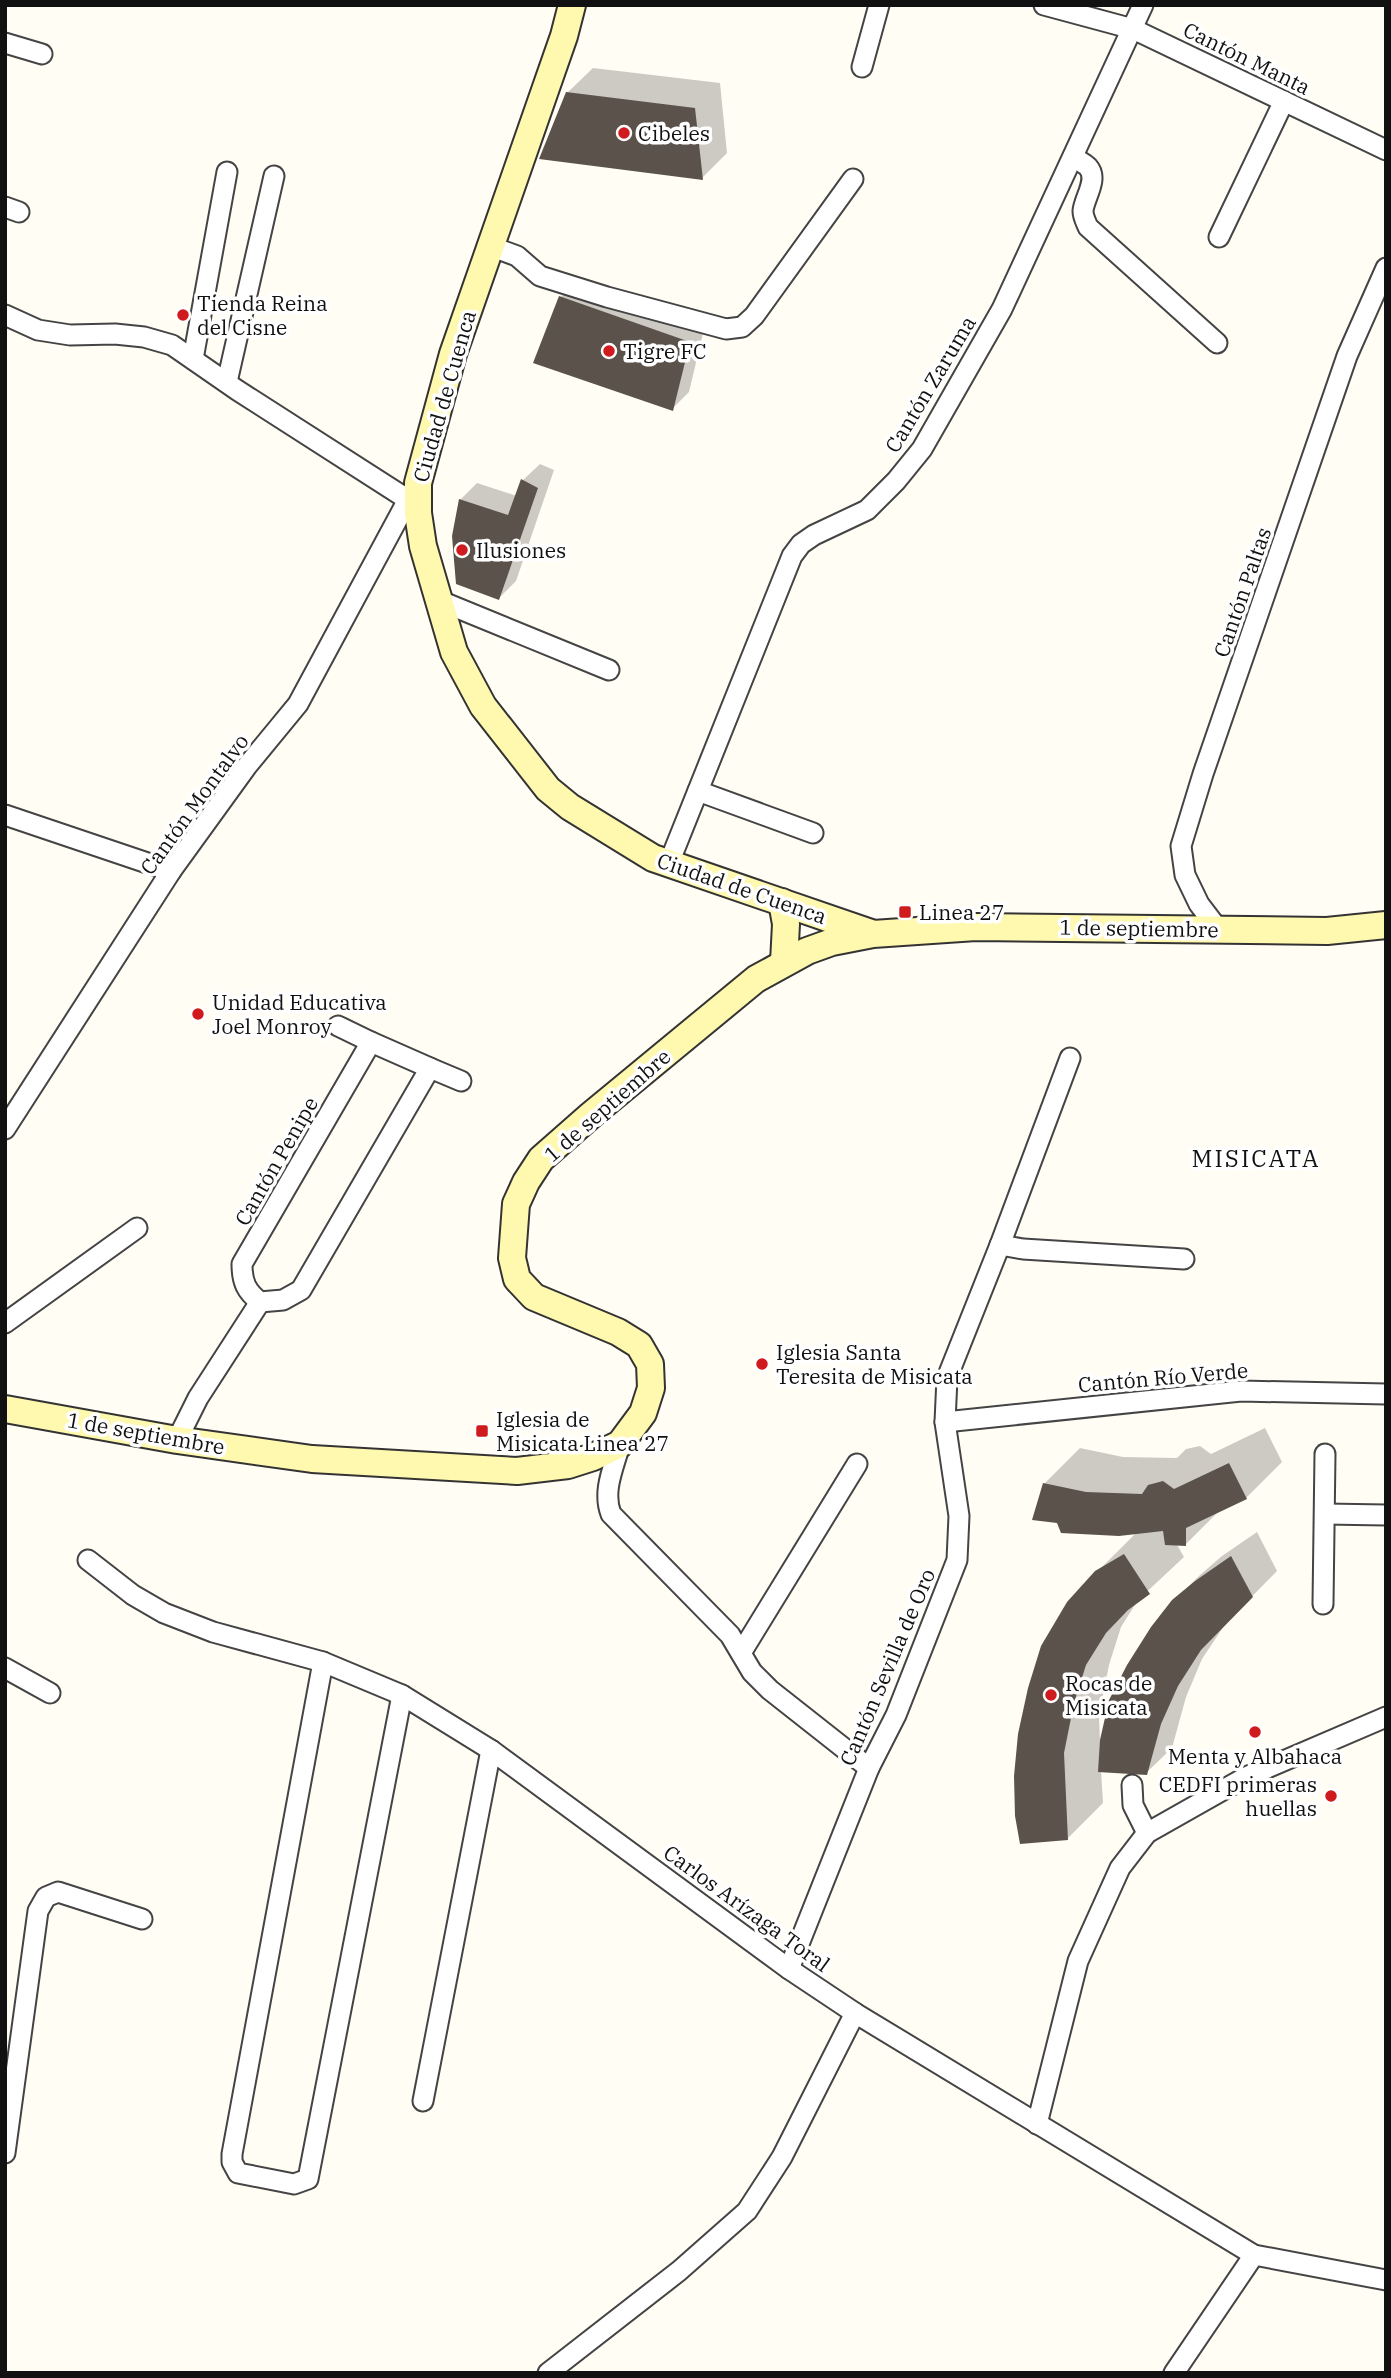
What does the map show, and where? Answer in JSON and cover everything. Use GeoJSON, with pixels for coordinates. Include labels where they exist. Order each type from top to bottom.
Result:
{"type":"FeatureCollection","features":[{"type":"Feature","properties":{"kind":"street","name":"Ciudad de Cuenca"},"geometry":{"type":"LineString","coordinates":[[572,5],[564,36],[453,355],[412,491],[423,546],[454,652],[482,706],[548,789],[570,807],[653,858],[873,934]]}},
{"type":"Feature","properties":{"kind":"street"},"geometry":{"type":"LineString","coordinates":[[862,67],[879,5]]}},
{"type":"Feature","properties":{"kind":"street","name":"Cantón Manta"},"geometry":{"type":"LineString","coordinates":[[1044,5],[1133,29],[1386,150]]}},
{"type":"Feature","properties":{"kind":"street","name":"Cantón Zaruma"},"geometry":{"type":"LineString","coordinates":[[668,863],[792,556],[801,544],[814,535],[867,510],[922,450],[1002,309],[1143,5]]}},
{"type":"Feature","properties":{"kind":"street"},"geometry":{"type":"LineString","coordinates":[[5,43],[43,54]]}},
{"type":"Feature","properties":{"kind":"street"},"geometry":{"type":"LineString","coordinates":[[1219,237],[1284,101]]}},
{"type":"Feature","properties":{"kind":"street"},"geometry":{"type":"LineString","coordinates":[[1073,157],[1088,167],[1091,173],[1092,184],[1083,208],[1088,228],[1217,343]]}},
{"type":"Feature","properties":{"kind":"street"},"geometry":{"type":"LineString","coordinates":[[193,359],[228,172]]}},
{"type":"Feature","properties":{"kind":"street"},"geometry":{"type":"LineString","coordinates":[[490,246],[517,256],[540,276],[607,297],[726,328],[742,327],[754,316],[853,179]]}},
{"type":"Feature","properties":{"kind":"street"},"geometry":{"type":"LineString","coordinates":[[232,386],[278,180]]}},
{"type":"Feature","properties":{"kind":"street","name":"Cantón Paltas"},"geometry":{"type":"LineString","coordinates":[[1218,929],[1199,904],[1185,875],[1181,846],[1203,774],[1347,356],[1386,268]]}},
{"type":"Feature","properties":{"kind":"street"},"geometry":{"type":"LineString","coordinates":[[5,315],[38,330],[70,335],[115,334],[144,337],[172,345],[232,386],[412,491]]}},
{"type":"Feature","properties":{"kind":"street","name":"Cantón Montalvo"},"geometry":{"type":"LineString","coordinates":[[5,1129],[171,871],[247,765],[298,704],[412,491]]}},
{"type":"Feature","properties":{"kind":"street"},"geometry":{"type":"LineString","coordinates":[[438,600],[608,670]]}},
{"type":"Feature","properties":{"kind":"street"},"geometry":{"type":"LineString","coordinates":[[698,791],[813,833]]}},
{"type":"Feature","properties":{"kind":"street"},"geometry":{"type":"LineString","coordinates":[[5,815],[171,871]]}},
{"type":"Feature","properties":{"kind":"street"},"geometry":{"type":"LineString","coordinates":[[782,902],[786,923],[784,962]]}},
{"type":"Feature","properties":{"kind":"street","name":"1 de septiembre"},"geometry":{"type":"LineString","coordinates":[[5,1409],[177,1440],[312,1459],[517,1471],[568,1465],[620,1444],[643,1413],[650,1388],[650,1364],[639,1345],[618,1332],[534,1297],[517,1279],[512,1258],[516,1204],[541,1159],[756,979],[784,962],[832,942],[873,934],[976,927],[1327,931],[1386,925]]}},
{"type":"Feature","properties":{"kind":"street"},"geometry":{"type":"LineString","coordinates":[[338,1026],[461,1081]]}},
{"type":"Feature","properties":{"kind":"street","name":"Cantón Penipe"},"geometry":{"type":"LineString","coordinates":[[260,1302],[248,1293],[242,1279],[242,1264],[371,1042]]}},
{"type":"Feature","properties":{"kind":"street","name":"Cantón Sevilla de Oro"},"geometry":{"type":"LineString","coordinates":[[789,1969],[869,1768],[896,1715],[957,1560],[959,1516],[945,1422],[947,1378],[1070,1058]]}},
{"type":"Feature","properties":{"kind":"street"},"geometry":{"type":"LineString","coordinates":[[177,1440],[198,1398],[260,1302],[283,1300],[301,1290],[430,1068]]}},
{"type":"Feature","properties":{"kind":"street"},"geometry":{"type":"LineString","coordinates":[[5,1323],[137,1228]]}},
{"type":"Feature","properties":{"kind":"street"},"geometry":{"type":"LineString","coordinates":[[1000,1245],[1023,1249],[1184,1259]]}},
{"type":"Feature","properties":{"kind":"street","name":"Cantón Río Verde"},"geometry":{"type":"LineString","coordinates":[[945,1422],[1241,1391],[1386,1394]]}},
{"type":"Feature","properties":{"kind":"street"},"geometry":{"type":"LineString","coordinates":[[620,1444],[606,1502],[611,1514],[730,1635],[751,1672],[869,1768]]}},
{"type":"Feature","properties":{"kind":"street"},"geometry":{"type":"LineString","coordinates":[[1323,1605],[1325,1454]]}},
{"type":"Feature","properties":{"kind":"street"},"geometry":{"type":"LineString","coordinates":[[741,1653],[857,1464]]}},
{"type":"Feature","properties":{"kind":"street"},"geometry":{"type":"LineString","coordinates":[[1325,1514],[1386,1516]]}},
{"type":"Feature","properties":{"kind":"street","name":"Carlos Arízaga Toral"},"geometry":{"type":"LineString","coordinates":[[88,1560],[133,1595],[164,1613],[213,1632],[323,1662],[402,1695],[491,1750],[789,1969],[1037,2124],[1254,2255],[1386,2280]]}},
{"type":"Feature","properties":{"kind":"street"},"geometry":{"type":"LineString","coordinates":[[323,1662],[232,2154],[232,2162],[238,2173],[294,2184],[308,2179],[402,1695]]}},
{"type":"Feature","properties":{"kind":"street"},"geometry":{"type":"LineString","coordinates":[[5,1668],[50,1693]]}},
{"type":"Feature","properties":{"kind":"street"},"geometry":{"type":"LineString","coordinates":[[1037,2124],[1078,1961],[1120,1868],[1147,1833],[1246,1777],[1386,1717]]}},
{"type":"Feature","properties":{"kind":"street"},"geometry":{"type":"LineString","coordinates":[[423,2101],[491,1750]]}},
{"type":"Feature","properties":{"kind":"street"},"geometry":{"type":"LineString","coordinates":[[1132,1785],[1133,1805],[1147,1833]]}},
{"type":"Feature","properties":{"kind":"street"},"geometry":{"type":"LineString","coordinates":[[5,2153],[38,1911],[46,1897],[58,1892],[142,1919]]}},
{"type":"Feature","properties":{"kind":"street"},"geometry":{"type":"LineString","coordinates":[[548,2373],[679,2271],[747,2211],[782,2157],[855,2012]]}},
{"type":"Feature","properties":{"kind":"street"},"geometry":{"type":"LineString","coordinates":[[1174,2373],[1254,2255]]}},
{"type":"Feature","properties":{"kind":"building","name":"Cibeles"},"geometry":{"type":"Polygon","coordinates":[[[566,92],[695,108],[703,180],[539,159],[566,92]]]}},
{"type":"Feature","properties":{"kind":"building"},"geometry":{"type":"Polygon","coordinates":[[[559,296],[690,342],[673,411],[533,363],[559,296]]]}},
{"type":"Feature","properties":{"kind":"building"},"geometry":{"type":"Polygon","coordinates":[[[521,479],[538,488],[499,600],[456,584],[452,536],[459,499],[508,515],[521,479]]]}},
{"type":"Feature","properties":{"kind":"building"},"geometry":{"type":"Polygon","coordinates":[[[1229,1463],[1247,1499],[1186,1528],[1186,1546],[1165,1545],[1163,1531],[1119,1536],[1061,1533],[1057,1523],[1032,1520],[1043,1483],[1086,1492],[1142,1494],[1148,1485],[1163,1481],[1174,1489],[1229,1463]]]}},
{"type":"Feature","properties":{"kind":"building","name":"Rocas de Misicata"},"geometry":{"type":"Polygon","coordinates":[[[1124,1554],[1150,1594],[1128,1610],[1106,1633],[1086,1665],[1074,1703],[1064,1753],[1068,1840],[1020,1844],[1015,1816],[1014,1776],[1018,1734],[1041,1646],[1067,1602],[1095,1571],[1124,1554]]]}},
{"type":"Feature","properties":{"kind":"building","name":"Rocas de Misicata"},"geometry":{"type":"Polygon","coordinates":[[[1231,1556],[1253,1597],[1201,1650],[1178,1686],[1161,1724],[1147,1775],[1098,1772],[1100,1740],[1109,1700],[1127,1665],[1172,1600],[1231,1556]]]}},
{"type":"Feature","properties":{"kind":"place","name":"Cibeles"},"geometry":{"type":"Point","coordinates":[624,133]}},
{"type":"Feature","properties":{"kind":"place","name":"Tienda Reina del Cisne"},"geometry":{"type":"Point","coordinates":[183,315]}},
{"type":"Feature","properties":{"kind":"place","name":"Tigre FC"},"geometry":{"type":"Point","coordinates":[609,351]}},
{"type":"Feature","properties":{"kind":"place","name":"Ilusiones"},"geometry":{"type":"Point","coordinates":[462,550]}},
{"type":"Feature","properties":{"kind":"place","name":"Linea 27"},"geometry":{"type":"Point","coordinates":[905,912]}},
{"type":"Feature","properties":{"kind":"place","name":"Unidad Educativa Joel Monroy"},"geometry":{"type":"Point","coordinates":[198,1014]}},
{"type":"Feature","properties":{"kind":"place","name":"Iglesia Santa Teresita de Misicata"},"geometry":{"type":"Point","coordinates":[762,1364]}},
{"type":"Feature","properties":{"kind":"place","name":"Iglesia de Misicata Linea 27"},"geometry":{"type":"Point","coordinates":[482,1431]}},
{"type":"Feature","properties":{"kind":"place","name":"Rocas de Misicata"},"geometry":{"type":"Point","coordinates":[1051,1695]}},
{"type":"Feature","properties":{"kind":"place","name":"Menta y Albahaca"},"geometry":{"type":"Point","coordinates":[1255,1732]}},
{"type":"Feature","properties":{"kind":"place","name":"CEDFI primeras huellas"},"geometry":{"type":"Point","coordinates":[1331,1796]}},
{"type":"Feature","properties":{"kind":"district","name":"MISICATA"},"geometry":{"type":"Point","coordinates":[1256,1158]}}]}
